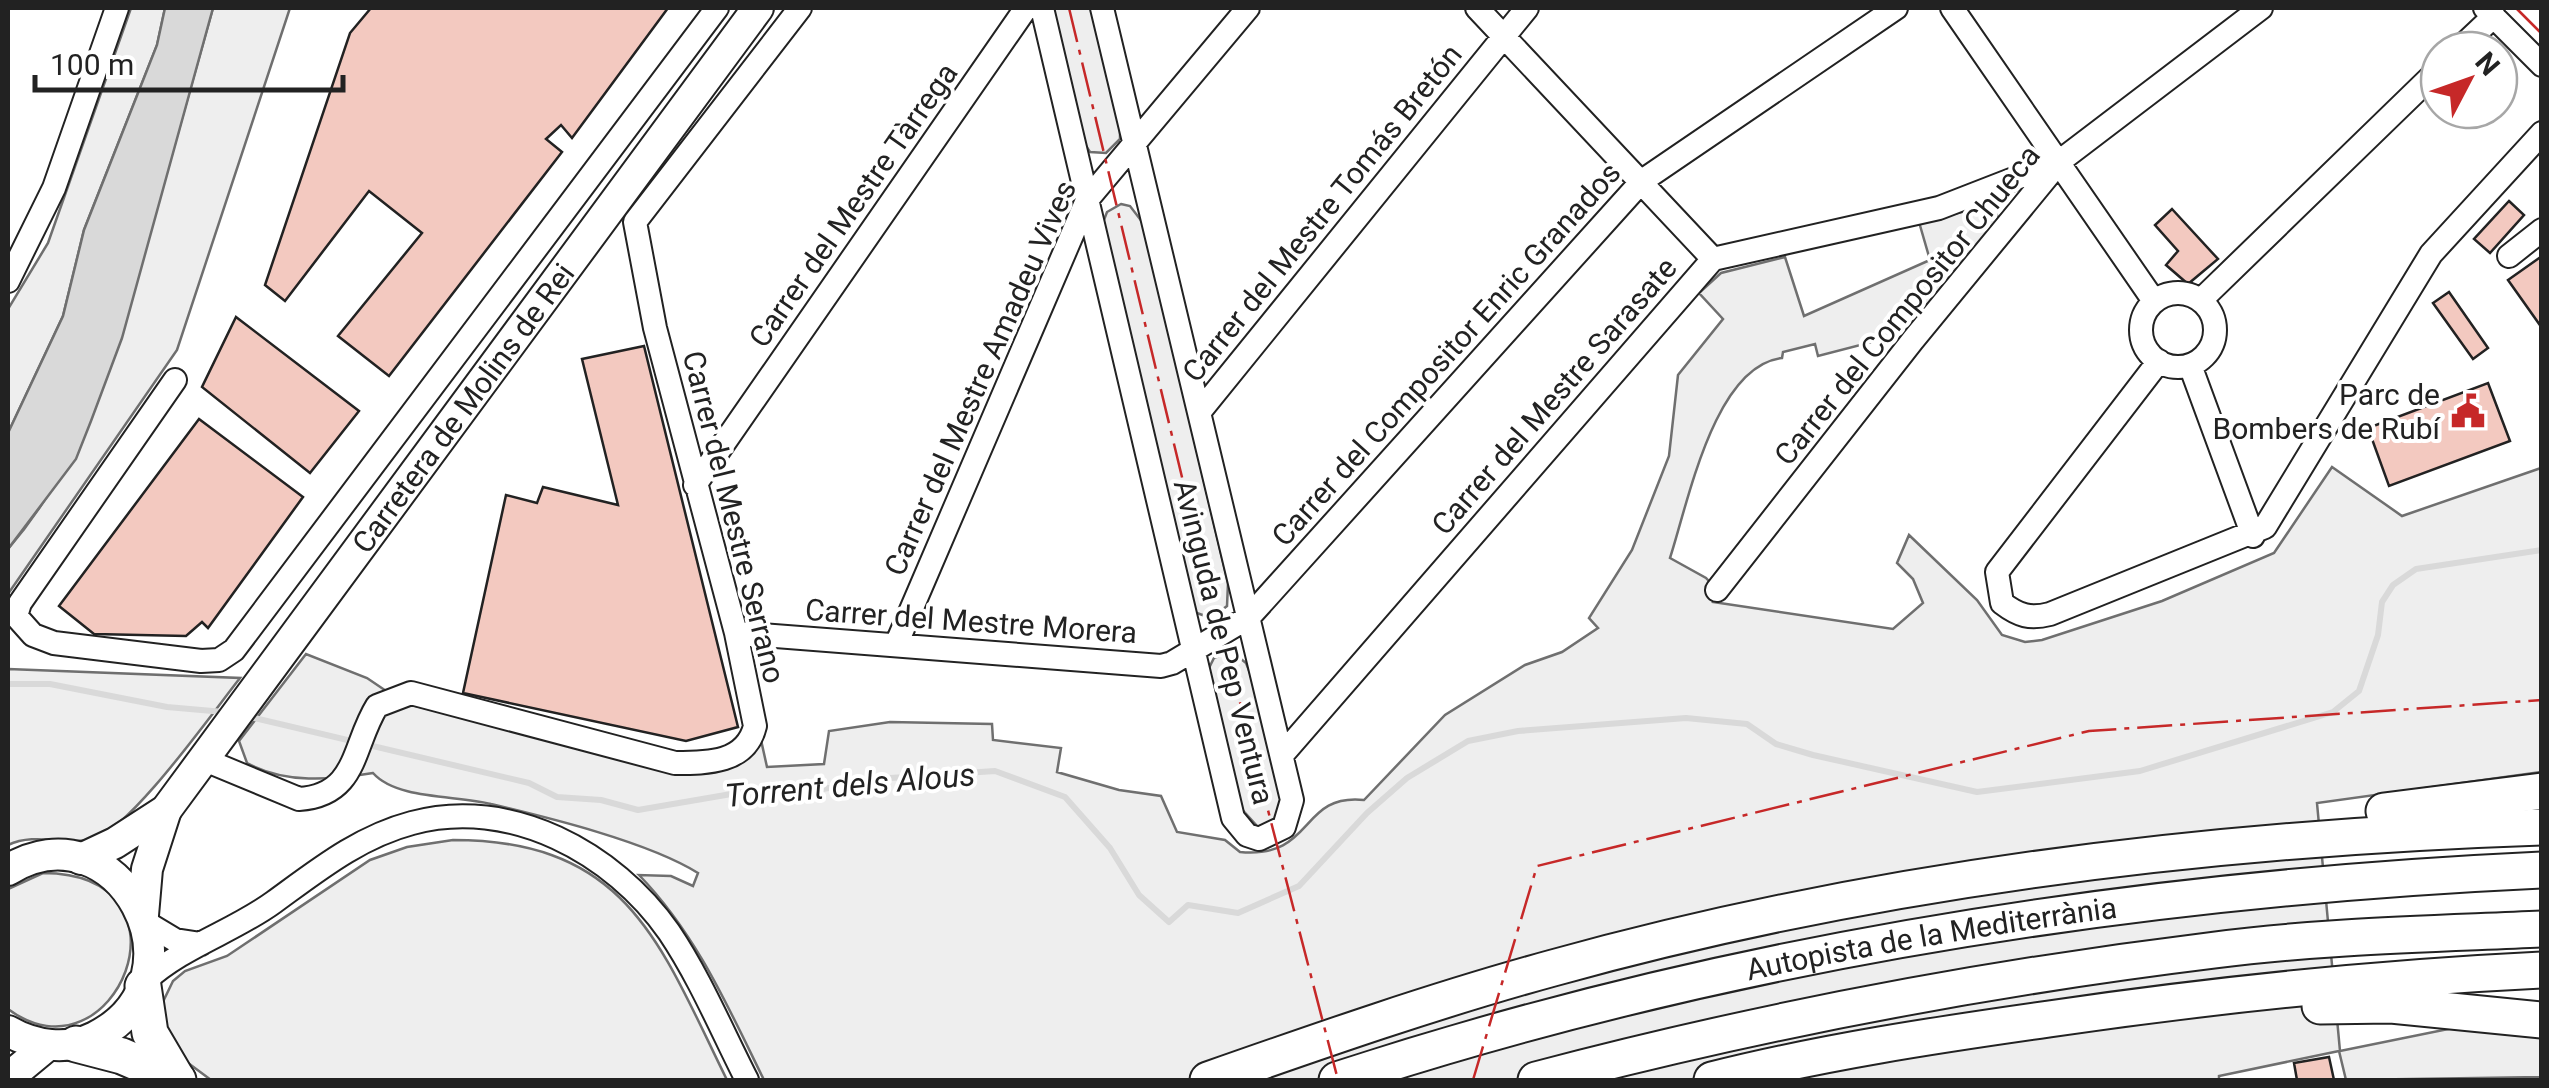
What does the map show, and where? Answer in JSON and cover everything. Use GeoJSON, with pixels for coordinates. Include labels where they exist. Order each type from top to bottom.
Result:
{"type":"FeatureCollection","features":[{"type":"Feature","properties":{"kind":"highway"},"geometry":{"type":"LineString","coordinates":[[1208,1080],[1335,1034],[1554,968],[1741,924],[2052,867],[2152,842],[2542,791]]}},
{"type":"Feature","properties":{"kind":"highway"},"geometry":{"type":"LineString","coordinates":[[2052,867],[2427,830],[2542,826]]}},
{"type":"Feature","properties":{"kind":"highway","name":"Autopista de la Mediterrània"},"geometry":{"type":"LineString","coordinates":[[1337,1080],[1558,1014],[1822,952],[2165,897],[2542,870]]}},
{"type":"Feature","properties":{"kind":"highway","name":"Autopista de la Mediterrània"},"geometry":{"type":"LineString","coordinates":[[1536,1080],[1780,1021],[1956,987],[2217,949],[2376,935],[2542,930]]}},
{"type":"Feature","properties":{"kind":"highway"},"geometry":{"type":"LineString","coordinates":[[1712,1080],[1908,1039],[2128,1006],[2336,983],[2542,970]]}},
{"type":"Feature","properties":{"kind":"highway"},"geometry":{"type":"LineString","coordinates":[[144,984],[150,1034],[178,1080]]}},
{"type":"Feature","properties":{"kind":"highway"},"geometry":{"type":"LineString","coordinates":[[2024,1022],[2288,1006],[2391,1005],[2542,1020]]}},
{"type":"Feature","properties":{"kind":"highway"},"geometry":{"type":"LineString","coordinates":[[62,1045],[122,1056],[178,1080]]}},
{"type":"Feature","properties":{"kind":"main road","name":"Carretera de Molins de Rei"},"geometry":{"type":"LineString","coordinates":[[82,859],[115,844],[166,810],[758,8]]}},
{"type":"Feature","properties":{"kind":"main road","name":"Carretera de Molins de Rei"},"geometry":{"type":"LineString","coordinates":[[144,984],[150,949],[144,918],[147,869],[166,810]]}},
{"type":"Feature","properties":{"kind":"main road"},"geometry":{"type":"LineString","coordinates":[[8,870],[43,857],[82,859],[118,879],[144,918]]}},
{"type":"Feature","properties":{"kind":"main road"},"geometry":{"type":"LineString","coordinates":[[8,1078],[62,1045],[121,1021],[144,984]]}},
{"type":"Feature","properties":{"kind":"main road"},"geometry":{"type":"LineString","coordinates":[[8,1031],[62,1045]]}},
{"type":"Feature","properties":{"kind":"street"},"geometry":{"type":"LineString","coordinates":[[8,281],[54,188],[117,8]]}},
{"type":"Feature","properties":{"kind":"street"},"geometry":{"type":"LineString","coordinates":[[174,380],[20,603],[16,616],[33,635],[54,643],[219,660],[250,632],[717,8]]}},
{"type":"Feature","properties":{"kind":"street","name":"Carrer del Mestre Serrano"},"geometry":{"type":"LineString","coordinates":[[213,748],[299,799],[335,789],[352,771],[370,717],[390,697],[412,693],[675,763],[716,761],[744,748],[754,726],[736,634],[655,328],[635,222],[800,8]]}},
{"type":"Feature","properties":{"kind":"street","name":"Carrer del Mestre Tàrrega"},"geometry":{"type":"LineString","coordinates":[[694,485],[1026,8]]}},
{"type":"Feature","properties":{"kind":"street","name":"Avinguda de Pep Ventura"},"geometry":{"type":"LineString","coordinates":[[1042,8],[1233,818],[1247,835],[1271,836],[1284,827],[1291,814],[1282,755],[1102,8]]}},
{"type":"Feature","properties":{"kind":"street","name":"Carrer del Mestre Amadeu Vives"},"geometry":{"type":"LineString","coordinates":[[896,645],[1087,200],[1248,8]]}},
{"type":"Feature","properties":{"kind":"street"},"geometry":{"type":"LineString","coordinates":[[1477,8],[1712,259]]}},
{"type":"Feature","properties":{"kind":"street","name":"Carrer del Mestre Tomás Bretón"},"geometry":{"type":"LineString","coordinates":[[1201,410],[1527,8]]}},
{"type":"Feature","properties":{"kind":"street","name":"Carrer del Compositor Enric Granados"},"geometry":{"type":"LineString","coordinates":[[1249,617],[1642,181],[1896,8]]}},
{"type":"Feature","properties":{"kind":"street"},"geometry":{"type":"LineString","coordinates":[[1952,8],[2154,301]]}},
{"type":"Feature","properties":{"kind":"street","name":"Carrer del Compositor Chueca"},"geometry":{"type":"LineString","coordinates":[[1717,590],[1912,340],[2060,161],[2262,8]]}},
{"type":"Feature","properties":{"kind":"street"},"geometry":{"type":"LineString","coordinates":[[2489,12],[2542,65]]}},
{"type":"Feature","properties":{"kind":"street"},"geometry":{"type":"LineString","coordinates":[[2201,300],[2419,88]]}},
{"type":"Feature","properties":{"kind":"street"},"geometry":{"type":"LineString","coordinates":[[2159,362],[1997,572],[2002,603],[2016,614],[2033,618],[2265,528],[2431,254],[2542,133]]}},
{"type":"Feature","properties":{"kind":"street"},"geometry":{"type":"LineString","coordinates":[[2518,157],[2542,162]]}},
{"type":"Feature","properties":{"kind":"street","name":"Carrer del Mestre Sarasate"},"geometry":{"type":"LineString","coordinates":[[1282,755],[1712,259],[1940,208],[2060,161]]}},
{"type":"Feature","properties":{"kind":"street"},"geometry":{"type":"LineString","coordinates":[[582,192],[634,175]]}},
{"type":"Feature","properties":{"kind":"street"},"geometry":{"type":"LineString","coordinates":[[2509,256],[2542,230]]}},
{"type":"Feature","properties":{"kind":"street"},"geometry":{"type":"LineString","coordinates":[[546,236],[554,283]]}},
{"type":"Feature","properties":{"kind":"street"},"geometry":{"type":"LineString","coordinates":[[2178,292],[2201,300],[2215,321],[2210,350],[2190,365],[2159,362],[2148,351],[2141,327],[2154,301],[2178,292]]}},
{"type":"Feature","properties":{"kind":"street"},"geometry":{"type":"LineString","coordinates":[[2190,365],[2252,536]]}},
{"type":"Feature","properties":{"kind":"street"},"geometry":{"type":"LineString","coordinates":[[352,496],[383,518]]}},
{"type":"Feature","properties":{"kind":"street","name":"Carrer del Mestre Morera"},"geometry":{"type":"LineString","coordinates":[[736,634],[1161,666],[1249,617]]}},
{"type":"Feature","properties":{"kind":"street"},"geometry":{"type":"LineString","coordinates":[[144,984],[176,956],[244,922],[340,854],[408,824],[459,816],[504,822],[579,848],[625,880],[670,934],[746,1080]]}},
{"type":"Feature","properties":{"kind":"street"},"geometry":{"type":"LineString","coordinates":[[144,918],[175,940],[201,944]]}},
{"type":"Feature","properties":{"kind":"shaded area"},"geometry":{"type":"Polygon","coordinates":[[[131,8],[165,8],[157,45],[84,230],[63,316],[8,433],[8,309],[48,243],[131,8]]]}},
{"type":"Feature","properties":{"kind":"shaded area"},"geometry":{"type":"Polygon","coordinates":[[[165,8],[213,8],[122,338],[76,459],[8,549],[8,433],[63,316],[84,230],[157,45],[165,8]]]}},
{"type":"Feature","properties":{"kind":"shaded area"},"geometry":{"type":"Polygon","coordinates":[[[213,8],[290,8],[177,350],[8,594],[8,549],[60,475],[99,394],[114,352],[213,8]]]}},
{"type":"Feature","properties":{"kind":"shaded area"},"geometry":{"type":"Polygon","coordinates":[[[1050,8],[1093,8],[1120,129],[1120,139],[1106,153],[1090,152],[1084,143],[1050,8]]]}},
{"type":"Feature","properties":{"kind":"shaded area"},"geometry":{"type":"Polygon","coordinates":[[[1121,204],[1130,206],[1143,223],[1228,583],[1227,606],[1211,618],[1194,612],[1102,225],[1107,212],[1121,204]]]}},
{"type":"Feature","properties":{"kind":"shaded area"},"geometry":{"type":"Polygon","coordinates":[[[1992,205],[2000,221],[1898,340],[1891,337],[1818,356],[1815,344],[1783,352],[1782,358],[1758,367],[1738,385],[1707,440],[1670,558],[1706,578],[1717,590],[1713,602],[1893,629],[1923,603],[1913,579],[1897,563],[1909,535],[1977,600],[2002,635],[2025,642],[2162,601],[2274,553],[2332,467],[2402,516],[2541,468],[2541,772],[2317,803],[2340,1051],[2463,1026],[2541,1036],[2541,1077],[2346,1080],[2339,1051],[2219,1076],[2219,1080],[764,1080],[695,947],[639,875],[671,876],[693,886],[698,873],[653,851],[598,832],[491,804],[412,792],[384,782],[373,773],[325,778],[292,777],[262,770],[247,763],[239,741],[306,654],[367,678],[404,703],[665,767],[761,740],[767,767],[824,764],[829,731],[890,722],[992,724],[993,740],[1061,748],[1057,772],[1119,790],[1161,796],[1177,832],[1225,840],[1240,852],[1282,846],[1328,806],[1364,800],[1445,715],[1525,665],[1562,652],[1598,628],[1589,618],[1632,550],[1669,456],[1678,375],[1723,319],[1699,293],[1721,273],[1785,257],[1804,316],[1930,260],[1919,222],[1992,205]]]}},
{"type":"Feature","properties":{"kind":"shaded area"},"geometry":{"type":"Polygon","coordinates":[[[1231,651],[1246,663],[1250,673],[1283,805],[1277,819],[1258,827],[1238,805],[1207,672],[1214,658],[1231,651]]]}},
{"type":"Feature","properties":{"kind":"shaded area"},"geometry":{"type":"Polygon","coordinates":[[[8,669],[240,678],[148,794],[109,831],[82,841],[29,840],[8,845],[8,669]]]}},
{"type":"Feature","properties":{"kind":"shaded area"},"geometry":{"type":"Polygon","coordinates":[[[453,840],[512,845],[560,858],[599,880],[630,909],[657,944],[727,1080],[211,1080],[176,1054],[159,1010],[173,981],[185,971],[227,956],[370,860],[407,847],[453,840]]]}},
{"type":"Feature","properties":{"kind":"shaded area"},"geometry":{"type":"Polygon","coordinates":[[[43,873],[92,882],[120,906],[131,937],[126,971],[108,1001],[81,1021],[47,1026],[8,1009],[8,889],[43,873]]]}},
{"type":"Feature","properties":{"kind":"building"},"geometry":{"type":"Polygon","coordinates":[[[371,8],[668,8],[572,138],[561,125],[546,139],[562,152],[389,376],[338,336],[422,233],[369,191],[285,301],[265,285],[350,33],[371,8]]]}},
{"type":"Feature","properties":{"kind":"building"},"geometry":{"type":"Polygon","coordinates":[[[2509,201],[2524,215],[2490,253],[2474,239],[2509,201]]]}},
{"type":"Feature","properties":{"kind":"building"},"geometry":{"type":"Polygon","coordinates":[[[2172,209],[2218,259],[2188,284],[2166,265],[2178,251],[2155,225],[2172,209]]]}},
{"type":"Feature","properties":{"kind":"building"},"geometry":{"type":"Polygon","coordinates":[[[2542,256],[2542,328],[2508,280],[2542,256]]]}},
{"type":"Feature","properties":{"kind":"building"},"geometry":{"type":"Polygon","coordinates":[[[2449,292],[2488,348],[2473,359],[2433,303],[2449,292]]]}},
{"type":"Feature","properties":{"kind":"building"},"geometry":{"type":"Polygon","coordinates":[[[236,317],[359,411],[310,473],[202,387],[236,317]]]}},
{"type":"Feature","properties":{"kind":"building"},"geometry":{"type":"Polygon","coordinates":[[[644,346],[738,727],[686,741],[463,693],[506,495],[537,503],[543,487],[618,505],[582,359],[644,346]]]}},
{"type":"Feature","properties":{"kind":"building"},"geometry":{"type":"Polygon","coordinates":[[[2488,383],[2510,441],[2389,486],[2368,428],[2488,383]]]}},
{"type":"Feature","properties":{"kind":"building"},"geometry":{"type":"Polygon","coordinates":[[[199,419],[303,497],[208,628],[202,622],[186,636],[94,634],[59,606],[199,419]]]}},
{"type":"Feature","properties":{"kind":"building"},"geometry":{"type":"Polygon","coordinates":[[[2329,1057],[2334,1080],[2297,1080],[2294,1063],[2329,1057]]]}},
{"type":"Feature","properties":{"kind":"waterway","name":"Torrent dels Alous"},"geometry":{"type":"LineString","coordinates":[[246,716],[529,783],[557,797],[601,800],[638,810],[743,792],[792,794],[890,778],[995,771],[1065,797],[1110,848],[1139,895],[1169,922],[1188,905],[1238,913],[1299,886],[1367,813],[1407,778],[1468,741],[1518,731],[1686,718],[1747,724],[1776,744],[1813,755],[1977,792],[2140,771],[2333,712],[2359,691],[2378,635],[2382,602],[2393,585],[2416,569],[2542,550]]}},
{"type":"Feature","properties":{"kind":"waterway","name":"Torrent dels Alous"},"geometry":{"type":"LineString","coordinates":[[8,684],[50,684],[167,707],[224,712]]}},
{"type":"Feature","properties":{"kind":"power"},"geometry":{"type":"LineString","coordinates":[[1069,8],[1187,498],[1338,1080]]}},
{"type":"Feature","properties":{"kind":"power"},"geometry":{"type":"LineString","coordinates":[[2516,8],[2542,34]]}},
{"type":"Feature","properties":{"kind":"power"},"geometry":{"type":"LineString","coordinates":[[1473,1080],[1537,866],[2089,731],[2542,700]]}},
{"type":"Feature","properties":{"kind":"place","name":"Parc de Bombers de Rubí"},"geometry":{"type":"Point","coordinates":[2468,411]}}]}
